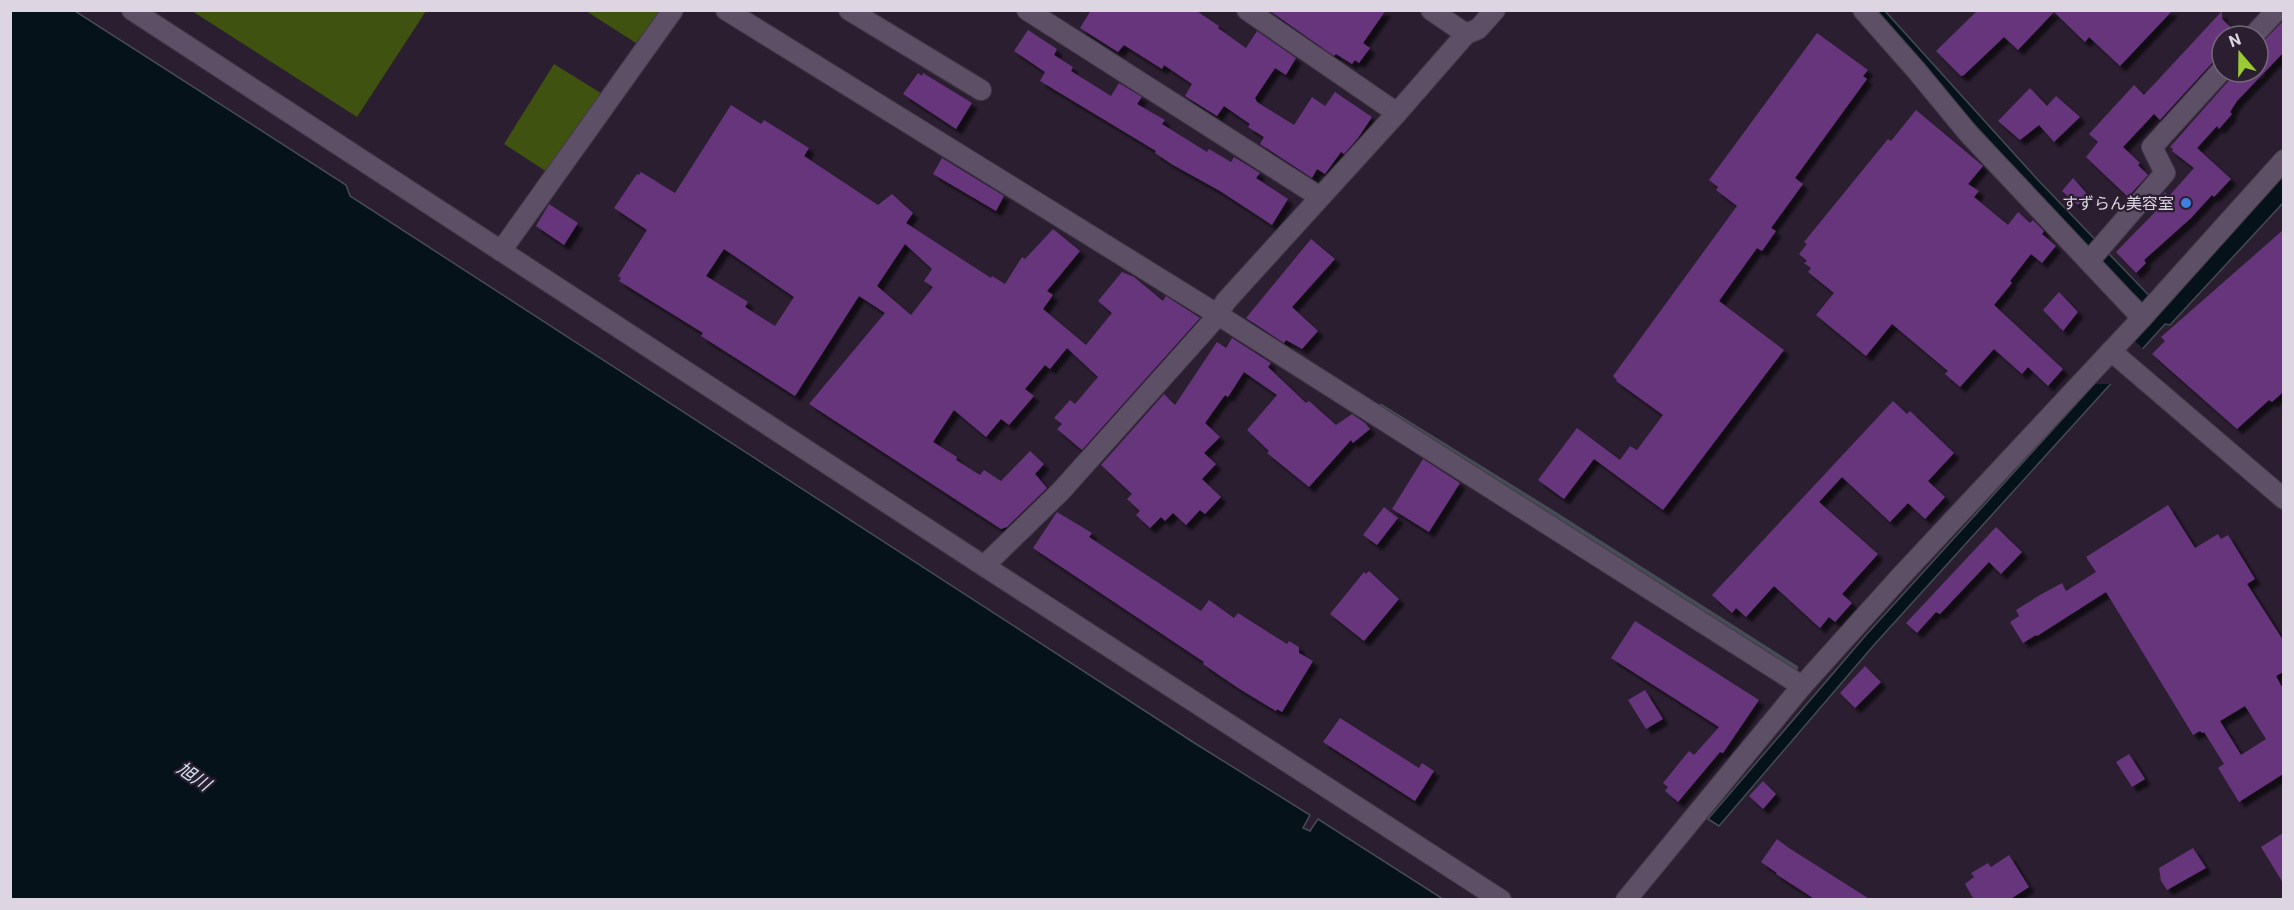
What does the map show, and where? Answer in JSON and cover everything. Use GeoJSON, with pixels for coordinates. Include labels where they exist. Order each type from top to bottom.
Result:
{"type":"FeatureCollection","features":[{"type":"Feature","properties":{"kind":"street"},"geometry":{"type":"LineString","coordinates":[[132,10],[1501,900]]}},
{"type":"Feature","properties":{"kind":"street"},"geometry":{"type":"LineString","coordinates":[[501,251],[672,10]]}},
{"type":"Feature","properties":{"kind":"street"},"geometry":{"type":"LineString","coordinates":[[726,10],[1221,308],[1802,686]]}},
{"type":"Feature","properties":{"kind":"street"},"geometry":{"type":"LineString","coordinates":[[849,10],[981,90]]}},
{"type":"Feature","properties":{"kind":"street"},"geometry":{"type":"LineString","coordinates":[[1027,10],[1320,197]]}},
{"type":"Feature","properties":{"kind":"street"},"geometry":{"type":"LineString","coordinates":[[1247,10],[1397,113]]}},
{"type":"Feature","properties":{"kind":"street"},"geometry":{"type":"LineString","coordinates":[[1431,10],[1466,34]]}},
{"type":"Feature","properties":{"kind":"street"},"geometry":{"type":"LineString","coordinates":[[984,566],[1061,491],[1466,34],[1478,29],[1495,10]]}},
{"type":"Feature","properties":{"kind":"street"},"geometry":{"type":"LineString","coordinates":[[1863,10],[1968,132],[2149,310]]}},
{"type":"Feature","properties":{"kind":"street"},"geometry":{"type":"LineString","coordinates":[[2264,24],[2277,10]]}},
{"type":"Feature","properties":{"kind":"street"},"geometry":{"type":"LineString","coordinates":[[2094,255],[2165,173],[2152,147],[2210,83]]}},
{"type":"Feature","properties":{"kind":"street"},"geometry":{"type":"LineString","coordinates":[[1626,900],[1802,686],[1901,576],[2149,310],[2283,160]]}},
{"type":"Feature","properties":{"kind":"street"},"geometry":{"type":"LineString","coordinates":[[2111,351],[2283,499]]}},
{"type":"Feature","properties":{"kind":"green space"},"geometry":{"type":"Polygon","coordinates":[[[192,11],[426,11],[357,117],[192,11]]]}},
{"type":"Feature","properties":{"kind":"green space"},"geometry":{"type":"Polygon","coordinates":[[[586,11],[660,11],[636,43],[586,11]]]}},
{"type":"Feature","properties":{"kind":"green space"},"geometry":{"type":"Polygon","coordinates":[[[554,64],[604,95],[547,172],[504,144],[554,64]]]}},
{"type":"Feature","properties":{"kind":"water","name":"旭川"},"geometry":{"type":"Polygon","coordinates":[[[10,11],[75,11],[346,185],[350,196],[1196,744],[1310,815],[1303,828],[1310,831],[1318,819],[1443,899],[11,899],[10,11]]]}},
{"type":"Feature","properties":{"kind":"water"},"geometry":{"type":"Polygon","coordinates":[[[1872,11],[1885,11],[2037,179],[2162,309],[2283,172],[2283,203],[2170,325],[2165,324],[1874,645],[1719,826],[1708,819],[1866,635],[2156,316],[2080,242],[1872,11]]]}},
{"type":"Feature","properties":{"kind":"pier"},"geometry":{"type":"Polygon","coordinates":[[[2133,339],[2145,351],[2116,384],[2093,384],[2133,339]]]}},
{"type":"Feature","properties":{"kind":"building"},"geometry":{"type":"Polygon","coordinates":[[[1091,10],[1195,10],[1246,48],[1257,31],[1296,58],[1286,75],[1275,68],[1255,98],[1257,102],[1294,125],[1312,97],[1325,106],[1335,92],[1372,117],[1358,138],[1344,154],[1341,152],[1325,174],[1317,169],[1312,178],[1260,144],[1264,137],[1248,127],[1250,124],[1224,106],[1217,116],[1185,96],[1192,84],[1164,65],[1162,69],[1124,45],[1118,52],[1080,28],[1091,10]]]}},
{"type":"Feature","properties":{"kind":"building"},"geometry":{"type":"Polygon","coordinates":[[[1386,10],[1363,43],[1370,48],[1359,63],[1355,60],[1352,64],[1336,54],[1334,56],[1270,11],[1386,10]]]}},
{"type":"Feature","properties":{"kind":"building"},"geometry":{"type":"Polygon","coordinates":[[[1978,10],[2173,10],[2120,66],[2089,37],[2085,42],[2054,12],[2018,50],[2004,37],[1961,76],[1936,51],[1978,10]]]}},
{"type":"Feature","properties":{"kind":"building"},"geometry":{"type":"Polygon","coordinates":[[[2222,11],[2222,19],[2227,24],[2210,24],[2210,65],[2160,120],[2154,114],[2123,147],[2140,163],[2138,165],[2148,175],[2128,197],[2086,157],[2098,142],[2089,134],[2134,85],[2144,95],[2222,11]]]}},
{"type":"Feature","properties":{"kind":"building"},"geometry":{"type":"Polygon","coordinates":[[[2283,21],[2283,53],[2270,67],[2270,35],[2283,21]]]}},
{"type":"Feature","properties":{"kind":"building"},"geometry":{"type":"Polygon","coordinates":[[[1028,30],[1057,49],[1054,55],[1073,67],[1071,71],[1111,96],[1119,83],[1142,97],[1137,104],[1165,120],[1162,124],[1207,152],[1209,149],[1231,162],[1234,157],[1260,173],[1256,178],[1288,199],[1272,225],[1040,81],[1045,72],[1014,51],[1028,30]]]}},
{"type":"Feature","properties":{"kind":"building"},"geometry":{"type":"Polygon","coordinates":[[[1817,33],[1868,70],[1863,76],[1867,79],[1795,178],[1803,184],[1771,228],[1776,231],[1762,251],[1757,248],[1719,301],[1784,350],[1663,510],[1594,459],[1564,499],[1538,480],[1577,428],[1620,460],[1630,446],[1637,450],[1663,415],[1616,381],[1613,376],[1737,206],[1716,190],[1718,187],[1709,180],[1817,33]]]}},
{"type":"Feature","properties":{"kind":"building"},"geometry":{"type":"Polygon","coordinates":[[[918,73],[922,76],[923,73],[972,103],[956,129],[903,94],[918,73]]]}},
{"type":"Feature","properties":{"kind":"building"},"geometry":{"type":"Polygon","coordinates":[[[2226,84],[2253,84],[2237,101],[2230,112],[2232,114],[2219,129],[2217,126],[2197,148],[2231,179],[2144,260],[2146,263],[2136,273],[2116,252],[2155,212],[2151,208],[2165,192],[2169,196],[2194,168],[2170,147],[2226,84]]]}},
{"type":"Feature","properties":{"kind":"building"},"geometry":{"type":"Polygon","coordinates":[[[2030,88],[2047,106],[2056,96],[2080,117],[2054,142],[2039,125],[2020,140],[1998,121],[2030,88]]]}},
{"type":"Feature","properties":{"kind":"building"},"geometry":{"type":"Polygon","coordinates":[[[731,105],[761,124],[764,120],[809,148],[804,156],[878,205],[892,194],[913,213],[906,223],[991,278],[992,276],[1005,284],[1022,257],[1025,259],[1053,229],[1080,251],[1047,291],[1053,295],[1043,309],[1086,345],[1112,313],[1098,301],[1122,272],[1134,277],[1163,301],[1166,296],[1200,318],[1082,450],[1057,429],[1062,424],[1054,418],[1070,400],[1075,404],[1098,377],[1067,348],[1050,369],[1045,365],[1025,389],[1034,396],[1009,425],[1001,419],[986,437],[954,410],[933,442],[980,475],[984,470],[1001,481],[1030,451],[1044,464],[1035,474],[1047,488],[1007,527],[1001,529],[809,404],[885,313],[859,296],[795,396],[701,336],[703,333],[619,281],[621,278],[618,276],[647,230],[614,208],[637,174],[641,172],[675,193],[731,105]],[[905,244],[877,286],[911,315],[933,287],[924,281],[932,269],[905,244]],[[724,249],[706,276],[748,302],[745,307],[775,326],[794,297],[724,249]]]}},
{"type":"Feature","properties":{"kind":"building"},"geometry":{"type":"Polygon","coordinates":[[[1916,110],[1983,166],[1968,184],[1979,191],[1974,197],[2008,225],[2018,212],[2030,223],[2033,220],[2044,231],[2042,234],[2056,246],[2042,263],[2031,254],[1994,305],[2063,369],[2048,386],[2028,367],[2022,374],[1994,349],[1960,387],[1945,374],[1948,371],[1892,324],[1866,356],[1816,315],[1834,293],[1808,272],[1811,268],[1804,263],[1807,261],[1799,254],[1807,244],[1804,242],[1888,139],[1891,141],[1916,110]]]}},
{"type":"Feature","properties":{"kind":"building"},"geometry":{"type":"Polygon","coordinates":[[[942,158],[1004,196],[996,211],[933,174],[942,158]]]}},
{"type":"Feature","properties":{"kind":"building"},"geometry":{"type":"Polygon","coordinates":[[[2073,178],[2088,195],[2078,205],[2062,191],[2073,178]]]}},
{"type":"Feature","properties":{"kind":"building"},"geometry":{"type":"Polygon","coordinates":[[[549,204],[578,223],[564,245],[536,226],[549,204]]]}},
{"type":"Feature","properties":{"kind":"building"},"geometry":{"type":"Polygon","coordinates":[[[2283,230],[2283,392],[2272,402],[2269,400],[2237,429],[2152,354],[2165,341],[2161,337],[2283,230]]]}},
{"type":"Feature","properties":{"kind":"building"},"geometry":{"type":"Polygon","coordinates":[[[1311,239],[1335,259],[1292,307],[1318,331],[1302,349],[1286,340],[1284,343],[1246,318],[1311,239]]]}},
{"type":"Feature","properties":{"kind":"building"},"geometry":{"type":"Polygon","coordinates":[[[2059,292],[2078,312],[2063,331],[2043,310],[2059,292]]]}},
{"type":"Feature","properties":{"kind":"building"},"geometry":{"type":"Polygon","coordinates":[[[1232,338],[1271,363],[1268,367],[1306,403],[1309,401],[1336,425],[1352,414],[1370,429],[1353,443],[1351,440],[1309,487],[1267,453],[1269,451],[1247,430],[1277,395],[1244,372],[1228,397],[1225,395],[1205,423],[1220,437],[1204,453],[1216,464],[1202,479],[1221,497],[1205,514],[1200,510],[1186,525],[1173,513],[1165,521],[1161,517],[1150,528],[1136,515],[1140,511],[1127,499],[1132,494],[1101,465],[1164,394],[1175,405],[1217,342],[1226,348],[1232,338]]]}},
{"type":"Feature","properties":{"kind":"building"},"geometry":{"type":"Polygon","coordinates":[[[1893,401],[1907,414],[1910,411],[1954,453],[1928,481],[1945,497],[1925,519],[1908,503],[1890,522],[1842,477],[1819,502],[1878,554],[1842,594],[1852,603],[1835,622],[1829,617],[1820,628],[1774,586],[1746,617],[1736,608],[1732,613],[1712,595],[1893,401]]]}},
{"type":"Feature","properties":{"kind":"building"},"geometry":{"type":"Polygon","coordinates":[[[1423,459],[1460,483],[1429,532],[1392,509],[1423,459]]]}},
{"type":"Feature","properties":{"kind":"building"},"geometry":{"type":"Polygon","coordinates":[[[2168,505],[2195,548],[2218,534],[2221,539],[2228,535],[2255,579],[2247,584],[2283,640],[2283,672],[2276,676],[2283,689],[2283,774],[2239,802],[2218,768],[2224,764],[2204,732],[2200,731],[2193,735],[2106,592],[2023,643],[2010,622],[2019,616],[2016,610],[2062,583],[2066,591],[2096,572],[2086,557],[2168,505]],[[2245,706],[2220,721],[2241,755],[2266,739],[2245,706]]]}},
{"type":"Feature","properties":{"kind":"building"},"geometry":{"type":"Polygon","coordinates":[[[1384,507],[1398,518],[1377,545],[1363,535],[1384,507]]]}},
{"type":"Feature","properties":{"kind":"building"},"geometry":{"type":"Polygon","coordinates":[[[1057,512],[1092,533],[1089,537],[1201,611],[1209,600],[1234,618],[1238,613],[1287,644],[1289,641],[1299,647],[1299,653],[1313,661],[1282,712],[1277,709],[1276,711],[1238,688],[1203,664],[1204,662],[1033,548],[1057,512]]]}},
{"type":"Feature","properties":{"kind":"building"},"geometry":{"type":"Polygon","coordinates":[[[1996,527],[2022,552],[2001,574],[1989,562],[1940,614],[1936,612],[1917,633],[1906,623],[1996,527]]]}},
{"type":"Feature","properties":{"kind":"building"},"geometry":{"type":"Polygon","coordinates":[[[1369,571],[1399,599],[1364,641],[1330,614],[1364,572],[1366,574],[1369,571]]]}},
{"type":"Feature","properties":{"kind":"building"},"geometry":{"type":"Polygon","coordinates":[[[1635,621],[1759,700],[1723,753],[1720,752],[1678,802],[1665,791],[1668,787],[1663,783],[1689,751],[1694,755],[1719,727],[1611,658],[1635,621]]]}},
{"type":"Feature","properties":{"kind":"building"},"geometry":{"type":"Polygon","coordinates":[[[1865,666],[1881,682],[1855,708],[1840,693],[1865,666]]]}},
{"type":"Feature","properties":{"kind":"building"},"geometry":{"type":"Polygon","coordinates":[[[1645,690],[1663,719],[1646,729],[1628,700],[1645,690]]]}},
{"type":"Feature","properties":{"kind":"building"},"geometry":{"type":"Polygon","coordinates":[[[1340,718],[1419,768],[1422,763],[1434,771],[1415,801],[1323,742],[1340,718]]]}},
{"type":"Feature","properties":{"kind":"building"},"geometry":{"type":"Polygon","coordinates":[[[2129,754],[2145,779],[2132,787],[2116,762],[2129,754]]]}},
{"type":"Feature","properties":{"kind":"building"},"geometry":{"type":"Polygon","coordinates":[[[1763,781],[1776,794],[1763,809],[1749,796],[1763,781]]]}},
{"type":"Feature","properties":{"kind":"building"},"geometry":{"type":"Polygon","coordinates":[[[2283,833],[2283,883],[2261,847],[2283,833]]]}},
{"type":"Feature","properties":{"kind":"building"},"geometry":{"type":"Polygon","coordinates":[[[1777,839],[1871,900],[1816,900],[1761,862],[1777,839]]]}},
{"type":"Feature","properties":{"kind":"building"},"geometry":{"type":"Polygon","coordinates":[[[2193,848],[2206,868],[2167,890],[2161,881],[2159,868],[2193,848]]]}},
{"type":"Feature","properties":{"kind":"building"},"geometry":{"type":"Polygon","coordinates":[[[2009,855],[2029,887],[2009,900],[1974,900],[1965,884],[1974,877],[1971,873],[1988,863],[1991,867],[2009,855]]]}},
{"type":"Feature","properties":{"kind":"waterway"},"geometry":{"type":"LineString","coordinates":[[1381,407],[1795,668]]}},
{"type":"Feature","properties":{"kind":"place","name":"すずらん美容室"},"geometry":{"type":"Point","coordinates":[2186,203]}}]}
